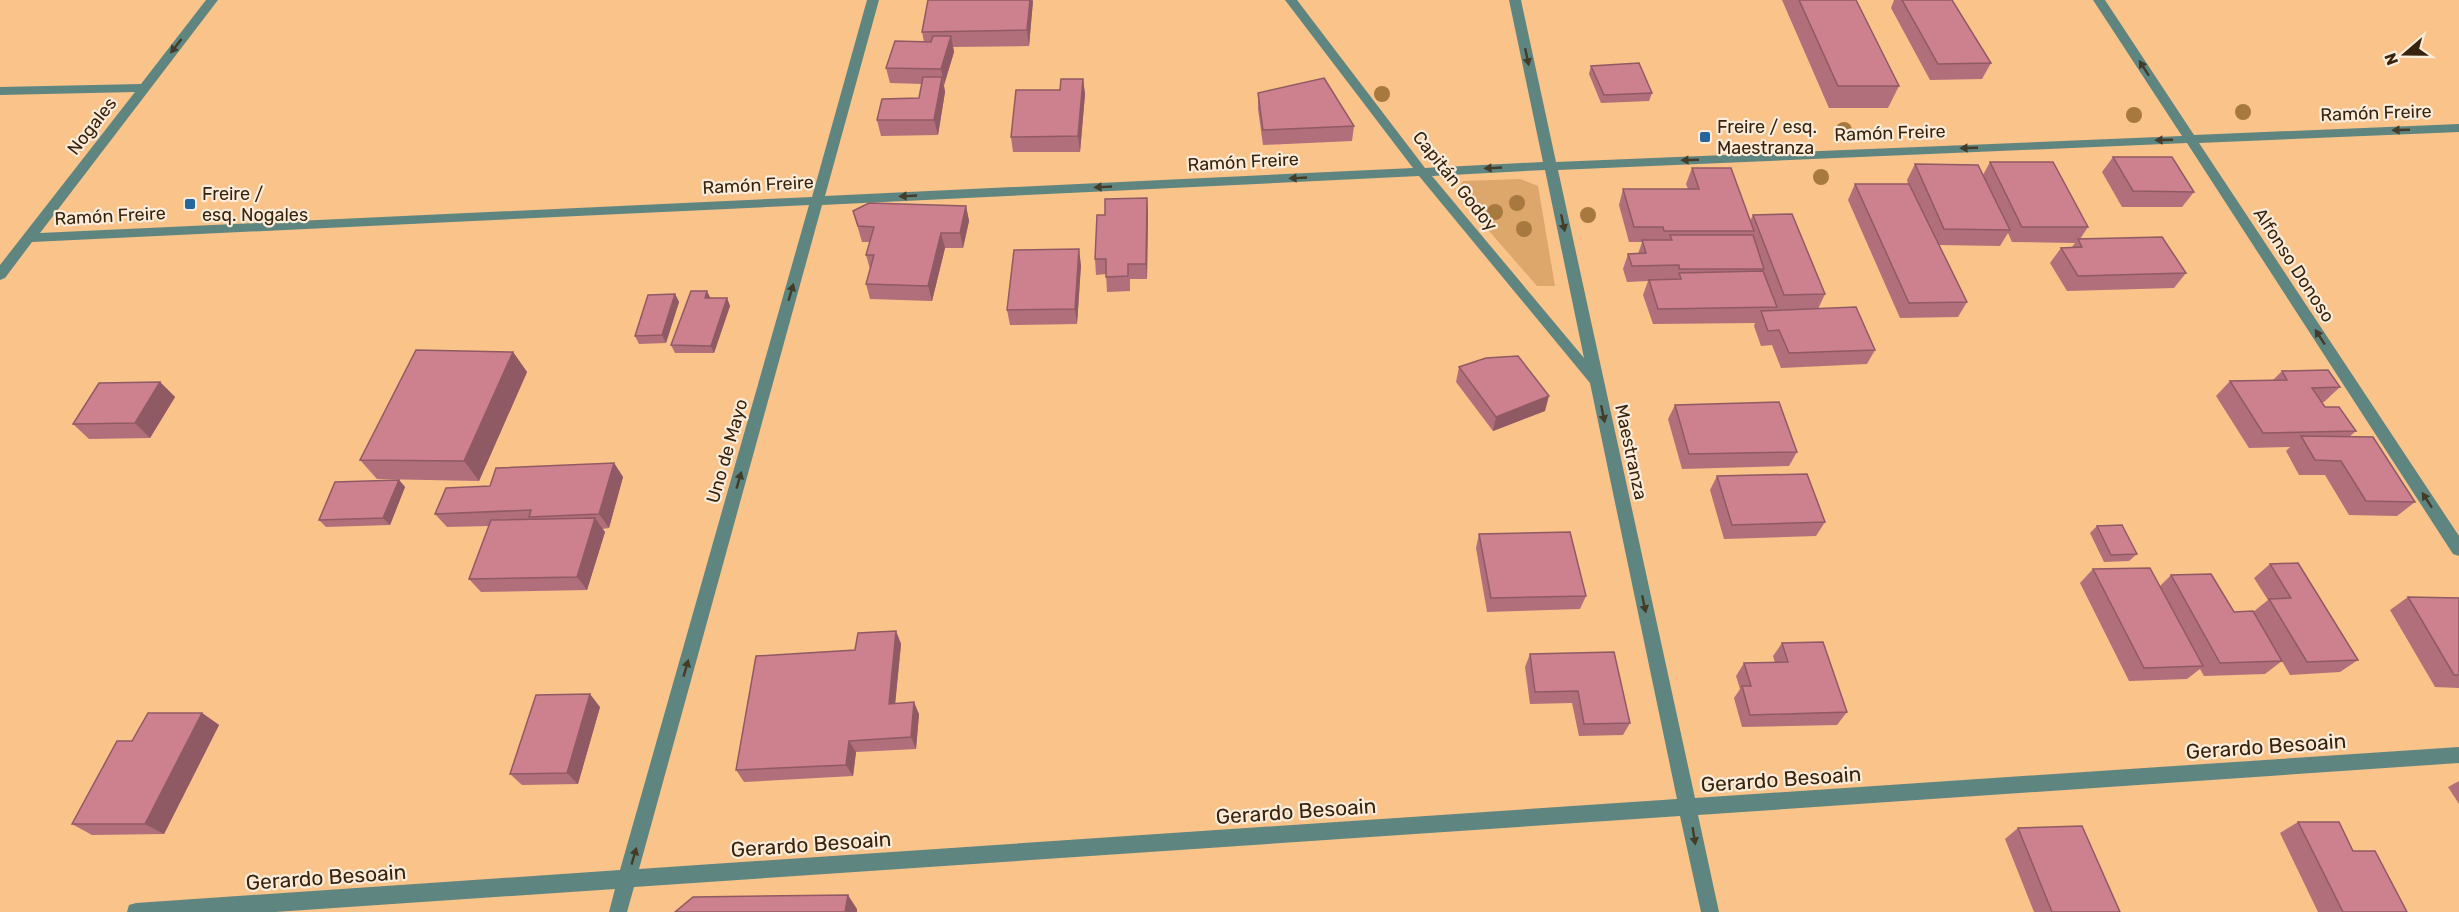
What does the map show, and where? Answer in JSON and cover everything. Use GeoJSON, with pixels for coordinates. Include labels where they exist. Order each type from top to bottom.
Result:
{"type":"FeatureCollection","features":[{"type":"Feature","properties":{"kind":"street","name":"Nogales"},"geometry":{"type":"LineString","coordinates":[[0,275],[212,0]]}},
{"type":"Feature","properties":{"kind":"street","name":"Uno de Mayo"},"geometry":{"type":"LineString","coordinates":[[618,912],[873,0]]}},
{"type":"Feature","properties":{"kind":"street","name":"Capitán Godoy"},"geometry":{"type":"LineString","coordinates":[[1291,0],[1422,172],[1596,381]]}},
{"type":"Feature","properties":{"kind":"street","name":"Maestranza"},"geometry":{"type":"LineString","coordinates":[[1515,0],[1690,807],[1710,912]]}},
{"type":"Feature","properties":{"kind":"street","name":"Alfonso Donoso"},"geometry":{"type":"LineString","coordinates":[[2099,0],[2459,549]]}},
{"type":"Feature","properties":{"kind":"street"},"geometry":{"type":"LineString","coordinates":[[0,91],[145,88]]}},
{"type":"Feature","properties":{"kind":"street","name":"Ramón Freire"},"geometry":{"type":"LineString","coordinates":[[29,238],[1551,166],[2459,128]]}},
{"type":"Feature","properties":{"kind":"street","name":"Gerardo Besoain"},"geometry":{"type":"LineString","coordinates":[[136,912],[2459,756]]}},
{"type":"Feature","properties":{"kind":"shaded area"},"geometry":{"type":"Polygon","coordinates":[[[1520,179],[1538,186],[1555,286],[1537,286],[1455,192],[1463,181],[1520,179]]]}},
{"type":"Feature","properties":{"kind":"building"},"geometry":{"type":"Polygon","coordinates":[[[928,0],[1030,0],[1027,30],[922,32],[928,0]]]}},
{"type":"Feature","properties":{"kind":"building"},"geometry":{"type":"Polygon","coordinates":[[[1799,0],[1856,0],[1899,86],[1838,86],[1799,0]]]}},
{"type":"Feature","properties":{"kind":"building"},"geometry":{"type":"Polygon","coordinates":[[[1902,0],[1952,0],[1991,63],[1938,64],[1902,0]]]}},
{"type":"Feature","properties":{"kind":"building"},"geometry":{"type":"Polygon","coordinates":[[[933,36],[951,36],[941,69],[886,68],[895,41],[931,42],[933,36]]]}},
{"type":"Feature","properties":{"kind":"building"},"geometry":{"type":"Polygon","coordinates":[[[1639,63],[1652,93],[1604,95],[1591,66],[1639,63]]]}},
{"type":"Feature","properties":{"kind":"building"},"geometry":{"type":"Polygon","coordinates":[[[923,77],[942,77],[934,120],[877,120],[882,99],[919,98],[923,77]]]}},
{"type":"Feature","properties":{"kind":"building"},"geometry":{"type":"Polygon","coordinates":[[[1324,78],[1354,126],[1263,130],[1258,93],[1324,78]]]}},
{"type":"Feature","properties":{"kind":"building"},"geometry":{"type":"Polygon","coordinates":[[[1061,79],[1083,79],[1078,136],[1011,137],[1016,90],[1060,90],[1061,79]]]}},
{"type":"Feature","properties":{"kind":"building"},"geometry":{"type":"Polygon","coordinates":[[[2113,157],[2172,157],[2194,192],[2133,191],[2113,157]]]}},
{"type":"Feature","properties":{"kind":"building"},"geometry":{"type":"Polygon","coordinates":[[[1990,162],[2053,162],[2088,227],[2022,227],[1990,162]]]}},
{"type":"Feature","properties":{"kind":"building"},"geometry":{"type":"Polygon","coordinates":[[[1915,164],[1978,165],[2010,230],[1944,229],[1915,164]]]}},
{"type":"Feature","properties":{"kind":"building"},"geometry":{"type":"Polygon","coordinates":[[[1692,168],[1731,168],[1754,231],[1664,231],[1663,227],[1634,227],[1623,189],[1699,189],[1692,168]]]}},
{"type":"Feature","properties":{"kind":"building"},"geometry":{"type":"Polygon","coordinates":[[[1855,184],[1909,184],[1967,302],[1909,303],[1855,184]]]}},
{"type":"Feature","properties":{"kind":"building"},"geometry":{"type":"Polygon","coordinates":[[[1147,198],[1146,264],[1128,264],[1128,276],[1106,277],[1106,259],[1095,259],[1097,215],[1105,215],[1105,199],[1147,198]]]}},
{"type":"Feature","properties":{"kind":"building"},"geometry":{"type":"Polygon","coordinates":[[[869,203],[966,206],[960,233],[941,233],[928,286],[866,284],[874,255],[866,255],[874,227],[858,226],[853,211],[869,203]]]}},
{"type":"Feature","properties":{"kind":"building"},"geometry":{"type":"Polygon","coordinates":[[[1792,214],[1825,294],[1784,295],[1753,215],[1792,214]]]}},
{"type":"Feature","properties":{"kind":"building"},"geometry":{"type":"Polygon","coordinates":[[[1670,235],[1753,235],[1764,269],[1679,269],[1679,265],[1632,266],[1628,254],[1646,253],[1642,240],[1672,240],[1670,235]]]}},
{"type":"Feature","properties":{"kind":"building"},"geometry":{"type":"Polygon","coordinates":[[[2162,237],[2186,273],[2078,276],[2061,248],[2082,247],[2078,239],[2162,237]]]}},
{"type":"Feature","properties":{"kind":"building"},"geometry":{"type":"Polygon","coordinates":[[[1079,249],[1075,309],[1007,310],[1014,250],[1079,249]]]}},
{"type":"Feature","properties":{"kind":"building"},"geometry":{"type":"Polygon","coordinates":[[[1763,271],[1777,307],[1658,309],[1649,280],[1681,279],[1679,273],[1763,271]]]}},
{"type":"Feature","properties":{"kind":"building"},"geometry":{"type":"Polygon","coordinates":[[[691,291],[707,291],[705,298],[727,298],[711,346],[671,345],[691,291]]]}},
{"type":"Feature","properties":{"kind":"building"},"geometry":{"type":"Polygon","coordinates":[[[675,294],[662,335],[635,336],[648,295],[675,294]]]}},
{"type":"Feature","properties":{"kind":"building"},"geometry":{"type":"Polygon","coordinates":[[[1856,307],[1875,350],[1789,353],[1779,330],[1768,331],[1761,311],[1856,307]]]}},
{"type":"Feature","properties":{"kind":"building"},"geometry":{"type":"Polygon","coordinates":[[[416,350],[513,352],[464,461],[360,460],[416,350]]]}},
{"type":"Feature","properties":{"kind":"building"},"geometry":{"type":"Polygon","coordinates":[[[1518,356],[1549,396],[1496,417],[1459,367],[1486,358],[1518,356]]]}},
{"type":"Feature","properties":{"kind":"building"},"geometry":{"type":"Polygon","coordinates":[[[2328,370],[2340,387],[2312,388],[2325,407],[2339,407],[2356,431],[2263,433],[2230,381],[2287,380],[2282,371],[2328,370]]]}},
{"type":"Feature","properties":{"kind":"building"},"geometry":{"type":"Polygon","coordinates":[[[160,382],[135,423],[73,424],[99,383],[160,382]]]}},
{"type":"Feature","properties":{"kind":"building"},"geometry":{"type":"Polygon","coordinates":[[[1779,402],[1797,452],[1689,454],[1675,405],[1779,402]]]}},
{"type":"Feature","properties":{"kind":"building"},"geometry":{"type":"Polygon","coordinates":[[[2301,436],[2373,437],[2415,502],[2366,501],[2341,461],[2315,460],[2301,436]]]}},
{"type":"Feature","properties":{"kind":"building"},"geometry":{"type":"Polygon","coordinates":[[[614,463],[599,514],[529,517],[531,510],[435,514],[446,488],[490,486],[496,468],[614,463]]]}},
{"type":"Feature","properties":{"kind":"building"},"geometry":{"type":"Polygon","coordinates":[[[1807,474],[1825,522],[1732,525],[1717,476],[1807,474]]]}},
{"type":"Feature","properties":{"kind":"building"},"geometry":{"type":"Polygon","coordinates":[[[399,480],[383,518],[319,520],[335,482],[399,480]]]}},
{"type":"Feature","properties":{"kind":"building"},"geometry":{"type":"Polygon","coordinates":[[[595,518],[577,577],[469,579],[491,520],[595,518]]]}},
{"type":"Feature","properties":{"kind":"building"},"geometry":{"type":"Polygon","coordinates":[[[2122,525],[2137,554],[2111,555],[2097,526],[2122,525]]]}},
{"type":"Feature","properties":{"kind":"building"},"geometry":{"type":"Polygon","coordinates":[[[1570,532],[1586,596],[1491,598],[1479,534],[1570,532]]]}},
{"type":"Feature","properties":{"kind":"building"},"geometry":{"type":"Polygon","coordinates":[[[2298,563],[2358,660],[2307,662],[2269,599],[2291,598],[2270,564],[2298,563]]]}},
{"type":"Feature","properties":{"kind":"building"},"geometry":{"type":"Polygon","coordinates":[[[2150,568],[2203,666],[2144,668],[2093,569],[2150,568]]]}},
{"type":"Feature","properties":{"kind":"building"},"geometry":{"type":"Polygon","coordinates":[[[2211,574],[2234,612],[2253,611],[2282,661],[2220,663],[2171,575],[2211,574]]]}},
{"type":"Feature","properties":{"kind":"building"},"geometry":{"type":"Polygon","coordinates":[[[2408,597],[2459,598],[2459,675],[2454,675],[2408,597]]]}},
{"type":"Feature","properties":{"kind":"building"},"geometry":{"type":"Polygon","coordinates":[[[896,631],[889,704],[914,702],[911,737],[849,741],[846,765],[736,770],[756,656],[855,650],[858,633],[896,631]]]}},
{"type":"Feature","properties":{"kind":"building"},"geometry":{"type":"Polygon","coordinates":[[[1823,642],[1847,712],[1750,715],[1742,686],[1751,686],[1744,663],[1788,662],[1782,643],[1823,642]]]}},
{"type":"Feature","properties":{"kind":"building"},"geometry":{"type":"Polygon","coordinates":[[[1614,652],[1630,723],[1584,724],[1578,691],[1535,692],[1530,654],[1614,652]]]}},
{"type":"Feature","properties":{"kind":"building"},"geometry":{"type":"Polygon","coordinates":[[[590,694],[567,773],[510,774],[536,695],[590,694]]]}},
{"type":"Feature","properties":{"kind":"building"},"geometry":{"type":"Polygon","coordinates":[[[148,713],[202,713],[145,824],[72,824],[117,741],[132,741],[148,713]]]}},
{"type":"Feature","properties":{"kind":"building"},"geometry":{"type":"Polygon","coordinates":[[[2298,822],[2339,822],[2353,851],[2375,851],[2407,912],[2343,912],[2298,822]]]}},
{"type":"Feature","properties":{"kind":"building"},"geometry":{"type":"Polygon","coordinates":[[[2082,826],[2120,912],[2052,912],[2018,828],[2082,826]]]}},
{"type":"Feature","properties":{"kind":"building"},"geometry":{"type":"Polygon","coordinates":[[[848,895],[845,912],[675,912],[693,897],[848,895]]]}},
{"type":"Feature","properties":{"kind":"place","name":"Freire / esq. Maestranza"},"geometry":{"type":"Point","coordinates":[1705,137]}},
{"type":"Feature","properties":{"kind":"place","name":"Freire / esq. Nogales"},"geometry":{"type":"Point","coordinates":[190,204]}}]}
